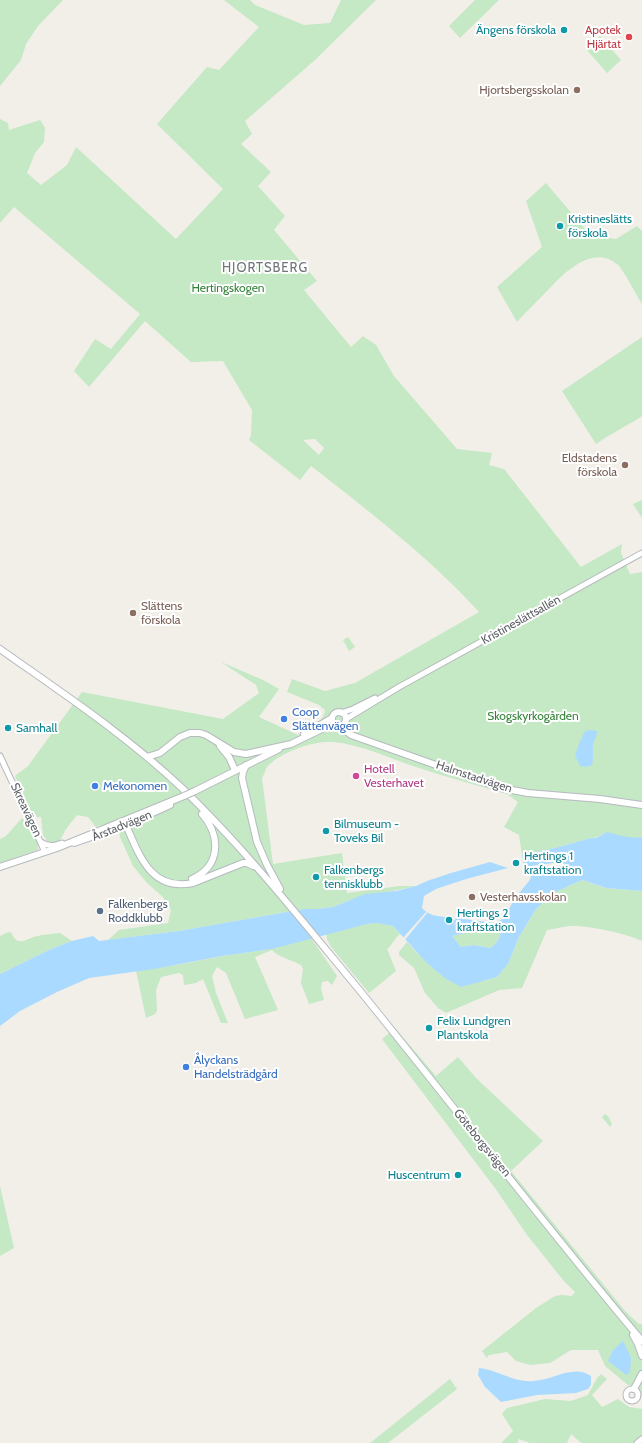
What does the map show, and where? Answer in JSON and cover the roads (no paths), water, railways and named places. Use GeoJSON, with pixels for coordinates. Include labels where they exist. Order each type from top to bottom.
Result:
{"type":"FeatureCollection","features":[{"type":"Feature","properties":{"kind":"main road"},"geometry":{"type":"LineString","coordinates":[[0,649],[92,714],[147,757],[220,826],[289,904]]}},
{"type":"Feature","properties":{"kind":"main road"},"geometry":{"type":"LineString","coordinates":[[346,720],[344,723],[338,725],[333,722],[332,718],[336,713],[341,713],[344,715],[346,720],[348,727],[358,737]]}},
{"type":"Feature","properties":{"kind":"main road","name":"Årstadvägen"},"geometry":{"type":"LineString","coordinates":[[57,848],[79,838],[164,808],[184,796],[284,746],[332,718]]}},
{"type":"Feature","properties":{"kind":"main road","name":"Årstadvägen"},"geometry":{"type":"LineString","coordinates":[[284,746],[324,728],[338,725]]}},
{"type":"Feature","properties":{"kind":"main road","name":"Halmstadvägen"},"geometry":{"type":"LineString","coordinates":[[338,725],[347,733],[501,788],[528,793],[608,800],[642,805]]}},
{"type":"Feature","properties":{"kind":"main road"},"geometry":{"type":"LineString","coordinates":[[147,757],[160,752],[180,737],[190,733],[200,733],[206,735],[240,754],[253,753],[284,746]]}},
{"type":"Feature","properties":{"kind":"main road"},"geometry":{"type":"LineString","coordinates":[[219,743],[221,748],[229,757],[235,770]]}},
{"type":"Feature","properties":{"kind":"main road"},"geometry":{"type":"LineString","coordinates":[[246,765],[242,775],[253,827],[262,854],[271,874],[289,904]]}},
{"type":"Feature","properties":{"kind":"main road"},"geometry":{"type":"LineString","coordinates":[[221,778],[232,774],[235,775],[245,788]]}},
{"type":"Feature","properties":{"kind":"main road"},"geometry":{"type":"LineString","coordinates":[[181,884],[198,877],[206,869],[212,860],[216,849],[213,831],[196,802]]}},
{"type":"Feature","properties":{"kind":"main road"},"geometry":{"type":"LineString","coordinates":[[125,823],[141,857],[149,870],[164,881],[171,884],[193,882],[247,862],[263,875]]}},
{"type":"Feature","properties":{"kind":"main road","name":"Årstadvägen"},"geometry":{"type":"LineString","coordinates":[[0,867],[57,848],[90,839],[125,823]]}},
{"type":"Feature","properties":{"kind":"main road","name":"Göteborgsvägen"},"geometry":{"type":"LineString","coordinates":[[289,904],[642,1341]]}},
{"type":"Feature","properties":{"kind":"main road"},"geometry":{"type":"LineString","coordinates":[[604,1294],[608,1295],[633,1327],[642,1335]]}},
{"type":"Feature","properties":{"kind":"main road"},"geometry":{"type":"LineString","coordinates":[[616,1309],[617,1316],[635,1339],[642,1356]]}},
{"type":"Feature","properties":{"kind":"main road"},"geometry":{"type":"LineString","coordinates":[[639,1390],[642,1374]]}},
{"type":"Feature","properties":{"kind":"street","name":"Kristineslättsallén"},"geometry":{"type":"LineString","coordinates":[[346,720],[399,687],[642,553]]}},
{"type":"Feature","properties":{"kind":"street","name":"Kristineslättsallén"},"geometry":{"type":"LineString","coordinates":[[341,713],[353,709],[399,687]]}},
{"type":"Feature","properties":{"kind":"street","name":"Skreavägen"},"geometry":{"type":"LineString","coordinates":[[0,756],[45,852]]}},
{"type":"Feature","properties":{"kind":"street"},"geometry":{"type":"LineString","coordinates":[[41,842],[51,846],[79,838]]}},
{"type":"Feature","properties":{"kind":"street"},"geometry":{"type":"LineString","coordinates":[[639,1390],[642,1402]]}},
{"type":"Feature","properties":{"kind":"street"},"geometry":{"type":"LineString","coordinates":[[637,1443],[642,1439]]}},
{"type":"Feature","properties":{"kind":"water"},"geometry":{"type":"Polygon","coordinates":[[[585,731],[597,731],[597,735],[593,744],[592,765],[586,767],[580,766],[575,755],[585,731]]]}},
{"type":"Feature","properties":{"kind":"water"},"geometry":{"type":"Polygon","coordinates":[[[607,832],[629,837],[642,837],[642,891],[606,888],[582,880],[553,893],[536,909],[519,937],[508,964],[497,977],[461,987],[445,978],[426,962],[393,926],[377,923],[367,924],[272,949],[222,956],[154,969],[89,978],[20,1011],[0,1026],[0,974],[51,949],[72,941],[93,936],[99,941],[179,931],[304,909],[333,907],[365,894],[396,891],[416,886],[451,873],[490,862],[508,868],[436,889],[424,896],[422,908],[430,914],[446,917],[446,922],[458,924],[451,922],[452,919],[455,920],[456,918],[495,923],[504,918],[515,898],[529,881],[533,873],[561,867],[565,864],[560,862],[524,867],[522,855],[596,838],[607,832]],[[478,930],[452,936],[461,947],[474,945],[490,948],[497,941],[501,932],[478,930]]]}},
{"type":"Feature","properties":{"kind":"water"},"geometry":{"type":"Polygon","coordinates":[[[623,1341],[631,1358],[630,1372],[626,1375],[608,1361],[613,1350],[623,1341]]]}},
{"type":"Feature","properties":{"kind":"water"},"geometry":{"type":"Polygon","coordinates":[[[479,1368],[527,1381],[541,1380],[571,1372],[578,1372],[591,1376],[591,1385],[588,1389],[576,1393],[537,1395],[501,1402],[485,1387],[478,1375],[479,1368]]]}},
{"type":"Feature","properties":{"kind":"place","name":"Ängens förskola"},"geometry":{"type":"Point","coordinates":[564,30]}},
{"type":"Feature","properties":{"kind":"place","name":"Apotek Hjärtat"},"geometry":{"type":"Point","coordinates":[629,37]}},
{"type":"Feature","properties":{"kind":"place","name":"Hjortsbergsskolan"},"geometry":{"type":"Point","coordinates":[577,90]}},
{"type":"Feature","properties":{"kind":"place","name":"Kristineslätts förskola"},"geometry":{"type":"Point","coordinates":[560,226]}},
{"type":"Feature","properties":{"kind":"place","name":"Eldstadens förskola"},"geometry":{"type":"Point","coordinates":[625,465]}},
{"type":"Feature","properties":{"kind":"place","name":"Slättens förskola"},"geometry":{"type":"Point","coordinates":[133,613]}},
{"type":"Feature","properties":{"kind":"place","name":"Coop Slättenvägen"},"geometry":{"type":"Point","coordinates":[284,719]}},
{"type":"Feature","properties":{"kind":"place","name":"Samhall"},"geometry":{"type":"Point","coordinates":[8,728]}},
{"type":"Feature","properties":{"kind":"place","name":"Hotell Vesterhavet"},"geometry":{"type":"Point","coordinates":[356,776]}},
{"type":"Feature","properties":{"kind":"place","name":"Mekonomen"},"geometry":{"type":"Point","coordinates":[95,786]}},
{"type":"Feature","properties":{"kind":"place","name":"Bilmuseum - Toveks Bil"},"geometry":{"type":"Point","coordinates":[326,831]}},
{"type":"Feature","properties":{"kind":"place","name":"Hertings 1 kraftstation"},"geometry":{"type":"Point","coordinates":[516,863]}},
{"type":"Feature","properties":{"kind":"place","name":"Falkenbergs tennisklubb"},"geometry":{"type":"Point","coordinates":[316,877]}},
{"type":"Feature","properties":{"kind":"place","name":"Vesterhavsskolan"},"geometry":{"type":"Point","coordinates":[472,897]}},
{"type":"Feature","properties":{"kind":"place","name":"Falkenbergs Roddklubb"},"geometry":{"type":"Point","coordinates":[100,911]}},
{"type":"Feature","properties":{"kind":"place","name":"Hertings 2 kraftstation"},"geometry":{"type":"Point","coordinates":[449,920]}},
{"type":"Feature","properties":{"kind":"place","name":"Felix Lundgren Plantskola"},"geometry":{"type":"Point","coordinates":[429,1028]}},
{"type":"Feature","properties":{"kind":"place","name":"Ålyckans Handelsträdgård"},"geometry":{"type":"Point","coordinates":[186,1067]}},
{"type":"Feature","properties":{"kind":"place","name":"Huscentrum"},"geometry":{"type":"Point","coordinates":[458,1175]}},
{"type":"Feature","properties":{"kind":"district","name":"HJORTSBERG"},"geometry":{"type":"Point","coordinates":[265,268]}},
{"type":"Feature","properties":{"kind":"park label","name":"Hertingskogen"},"geometry":{"type":"Point","coordinates":[228,288]}},
{"type":"Feature","properties":{"kind":"park label","name":"Skogskyrkogården"},"geometry":{"type":"Point","coordinates":[533,716]}}]}
